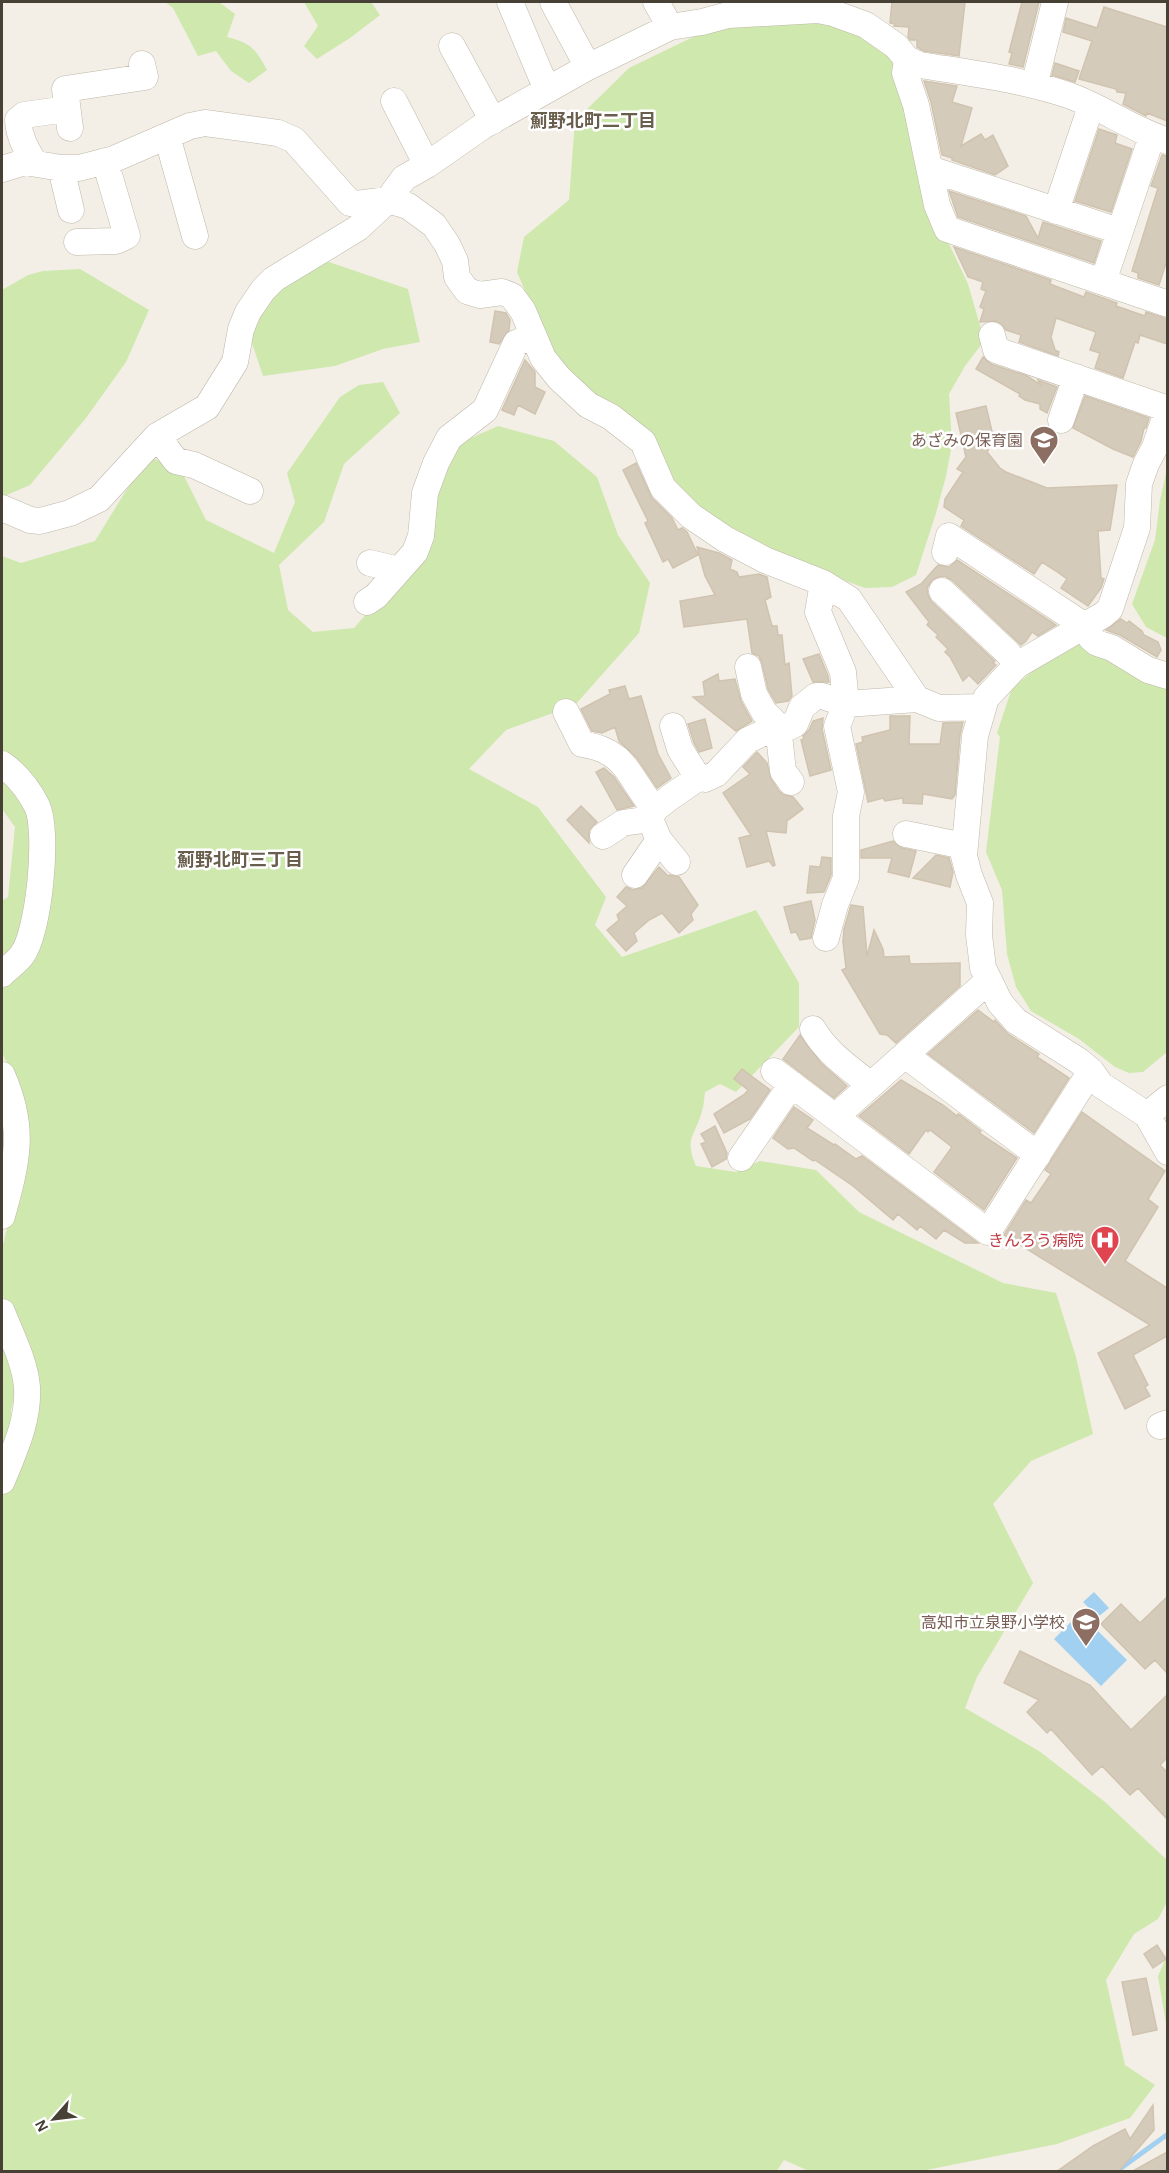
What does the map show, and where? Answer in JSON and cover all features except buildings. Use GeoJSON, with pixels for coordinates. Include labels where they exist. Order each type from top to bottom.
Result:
{"type":"FeatureCollection","features":[{"type":"Feature","properties":{"kind":"street"},"geometry":{"type":"LineString","coordinates":[[510,2],[548,90]]}},
{"type":"Feature","properties":{"kind":"street"},"geometry":{"type":"LineString","coordinates":[[553,2],[588,67]]}},
{"type":"Feature","properties":{"kind":"street"},"geometry":{"type":"LineString","coordinates":[[656,2],[670,27]]}},
{"type":"Feature","properties":{"kind":"street"},"geometry":{"type":"LineString","coordinates":[[1032,84],[1037,74],[1055,2]]}},
{"type":"Feature","properties":{"kind":"street"},"geometry":{"type":"LineString","coordinates":[[2,508],[30,520],[40,521],[69,513],[99,499],[157,436],[207,407],[235,362],[241,329],[248,312],[263,290],[274,279],[358,228],[388,200],[404,178],[428,165],[493,121],[588,67],[670,27],[728,15],[789,6],[850,18],[881,35],[896,46],[907,59],[920,65],[1032,84],[1071,96],[1160,139],[1119,231],[1103,282]]}},
{"type":"Feature","properties":{"kind":"street"},"geometry":{"type":"LineString","coordinates":[[452,46],[493,121]]}},
{"type":"Feature","properties":{"kind":"street"},"geometry":{"type":"LineString","coordinates":[[907,59],[905,73],[916,105],[938,205],[947,229],[1167,304]]}},
{"type":"Feature","properties":{"kind":"street"},"geometry":{"type":"LineString","coordinates":[[34,162],[21,139],[18,120],[24,115],[69,119],[64,90],[145,77],[142,64]]}},
{"type":"Feature","properties":{"kind":"street"},"geometry":{"type":"LineString","coordinates":[[394,101],[428,165]]}},
{"type":"Feature","properties":{"kind":"street"},"geometry":{"type":"LineString","coordinates":[[1056,211],[1091,106]]}},
{"type":"Feature","properties":{"kind":"street"},"geometry":{"type":"LineString","coordinates":[[2,169],[25,162],[61,168],[79,168],[105,161],[190,126],[205,123],[278,133],[294,140],[350,202],[356,204],[388,200],[408,206],[434,225],[442,234],[455,261],[457,277],[466,291],[480,295],[502,292],[512,296],[524,311],[543,358],[558,378],[588,405],[611,417],[643,442],[663,488],[691,516],[726,539],[765,560],[824,583],[849,599],[917,699]]}},
{"type":"Feature","properties":{"kind":"street"},"geometry":{"type":"LineString","coordinates":[[167,136],[195,236]]}},
{"type":"Feature","properties":{"kind":"street"},"geometry":{"type":"LineString","coordinates":[[76,242],[116,249],[127,236],[105,161]]}},
{"type":"Feature","properties":{"kind":"street"},"geometry":{"type":"LineString","coordinates":[[61,168],[71,210]]}},
{"type":"Feature","properties":{"kind":"street"},"geometry":{"type":"LineString","coordinates":[[930,169],[1119,231]]}},
{"type":"Feature","properties":{"kind":"street"},"geometry":{"type":"LineString","coordinates":[[992,335],[996,350],[1167,409],[1155,447],[1139,484],[1137,528],[1110,609],[1104,615],[1017,665],[986,698],[975,736],[964,846],[969,875],[980,903],[980,945],[984,968],[1000,1003],[1016,1022],[1079,1061],[1091,1071],[1101,1085],[1147,1114],[1167,1152]]}},
{"type":"Feature","properties":{"kind":"street"},"geometry":{"type":"LineString","coordinates":[[367,602],[376,596],[419,544],[414,504],[449,438],[485,410],[516,343],[533,336]]}},
{"type":"Feature","properties":{"kind":"street"},"geometry":{"type":"LineString","coordinates":[[1061,420],[1076,377]]}},
{"type":"Feature","properties":{"kind":"street"},"geometry":{"type":"LineString","coordinates":[[157,436],[176,460],[195,465],[250,491]]}},
{"type":"Feature","properties":{"kind":"street"},"geometry":{"type":"LineString","coordinates":[[418,459],[424,447],[437,440],[449,438]]}},
{"type":"Feature","properties":{"kind":"street"},"geometry":{"type":"LineString","coordinates":[[945,552],[949,536],[1085,626],[1091,638],[1097,643],[1112,648],[1148,670],[1167,676]]}},
{"type":"Feature","properties":{"kind":"street"},"geometry":{"type":"LineString","coordinates":[[370,564],[399,570]]}},
{"type":"Feature","properties":{"kind":"street"},"geometry":{"type":"LineString","coordinates":[[824,583],[818,612],[843,672],[846,704],[837,726],[851,792],[846,816],[846,878],[835,905],[826,939]]}},
{"type":"Feature","properties":{"kind":"street"},"geometry":{"type":"LineString","coordinates":[[942,591],[1008,653],[1017,665]]}},
{"type":"Feature","properties":{"kind":"street"},"geometry":{"type":"LineString","coordinates":[[748,667],[754,694],[764,712],[778,726],[783,771],[790,782]]}},
{"type":"Feature","properties":{"kind":"street"},"geometry":{"type":"LineString","coordinates":[[698,778],[705,779],[716,774],[748,740],[778,726],[789,727],[795,724],[802,707],[816,696],[846,704],[917,699],[939,708],[982,707]]}},
{"type":"Feature","properties":{"kind":"street"},"geometry":{"type":"LineString","coordinates":[[566,712],[582,744],[602,747],[617,757],[677,862]]}},
{"type":"Feature","properties":{"kind":"street"},"geometry":{"type":"LineString","coordinates":[[673,726],[680,749],[698,778]]}},
{"type":"Feature","properties":{"kind":"street"},"geometry":{"type":"LineString","coordinates":[[2,764],[23,784],[38,807],[42,851],[38,900],[29,942],[22,956],[2,974]]}},
{"type":"Feature","properties":{"kind":"street"},"geometry":{"type":"LineString","coordinates":[[635,874],[655,823],[698,778]]}},
{"type":"Feature","properties":{"kind":"street"},"geometry":{"type":"LineString","coordinates":[[603,836],[623,823],[655,823]]}},
{"type":"Feature","properties":{"kind":"street"},"geometry":{"type":"LineString","coordinates":[[906,834],[964,846]]}},
{"type":"Feature","properties":{"kind":"street"},"geometry":{"type":"LineString","coordinates":[[835,1117],[989,980]]}},
{"type":"Feature","properties":{"kind":"street"},"geometry":{"type":"LineString","coordinates":[[813,1029],[832,1054],[871,1085]]}},
{"type":"Feature","properties":{"kind":"street"},"geometry":{"type":"LineString","coordinates":[[905,1055],[1038,1155]]}},
{"type":"Feature","properties":{"kind":"street"},"geometry":{"type":"LineString","coordinates":[[741,1158],[783,1078],[988,1232],[1091,1071]]}},
{"type":"Feature","properties":{"kind":"street"},"geometry":{"type":"LineString","coordinates":[[2,1075],[13,1104],[17,1153],[2,1216]]}},
{"type":"Feature","properties":{"kind":"street"},"geometry":{"type":"LineString","coordinates":[[1147,1114],[1167,1098]]}},
{"type":"Feature","properties":{"kind":"street"},"geometry":{"type":"LineString","coordinates":[[2,1312],[27,1385],[27,1400],[20,1436],[2,1481]]}},
{"type":"Feature","properties":{"kind":"green space"},"geometry":{"type":"Polygon","coordinates":[[[165,2],[219,2],[235,14],[227,37],[252,48],[267,70],[249,83],[231,71],[216,51],[198,56],[173,8],[165,2]]]}},
{"type":"Feature","properties":{"kind":"green space"},"geometry":{"type":"Polygon","coordinates":[[[304,2],[371,2],[380,15],[317,59],[304,46],[318,26],[304,2]]]}},
{"type":"Feature","properties":{"kind":"green space"},"geometry":{"type":"Polygon","coordinates":[[[812,17],[871,35],[896,57],[942,229],[968,284],[981,329],[981,345],[965,366],[949,394],[952,444],[936,513],[916,575],[892,587],[865,588],[770,553],[723,528],[692,502],[601,400],[574,377],[548,345],[517,272],[524,237],[569,200],[575,121],[629,68],[724,22],[812,17]]]}},
{"type":"Feature","properties":{"kind":"green space"},"geometry":{"type":"Polygon","coordinates":[[[329,262],[408,289],[420,342],[383,349],[335,366],[263,376],[245,322],[267,275],[329,262]]]}},
{"type":"Feature","properties":{"kind":"green space"},"geometry":{"type":"Polygon","coordinates":[[[80,269],[149,310],[126,362],[86,418],[30,485],[2,497],[2,290],[28,275],[43,271],[80,269]]]}},
{"type":"Feature","properties":{"kind":"green space"},"geometry":{"type":"Polygon","coordinates":[[[383,382],[400,413],[344,464],[324,522],[279,565],[288,610],[313,632],[354,628],[402,573],[451,447],[498,426],[554,441],[597,477],[618,535],[650,583],[639,633],[575,705],[506,730],[469,769],[538,807],[606,897],[595,925],[622,957],[756,910],[799,983],[799,1027],[736,1092],[720,1084],[705,1092],[703,1109],[691,1143],[696,1166],[736,1172],[760,1161],[816,1170],[859,1212],[1003,1283],[1056,1293],[1076,1357],[1093,1434],[1031,1461],[993,1504],[1033,1583],[977,1677],[965,1708],[1039,1751],[1105,1802],[1167,1860],[1167,1902],[1158,1919],[1134,1934],[1106,1980],[1125,2065],[1155,2085],[1130,2118],[1057,2144],[916,2172],[809,2171],[784,2160],[776,2172],[2,2171],[2,1499],[21,1448],[30,1439],[38,1414],[40,1396],[35,1373],[4,1301],[2,1288],[2,1249],[24,1158],[8,1066],[2,1052],[2,989],[28,962],[50,809],[36,779],[2,751],[2,556],[21,563],[95,541],[148,455],[183,474],[206,520],[274,553],[295,502],[287,473],[340,397],[359,385],[383,382]]]}},
{"type":"Feature","properties":{"kind":"green space"},"geometry":{"type":"Polygon","coordinates":[[[1167,469],[1167,638],[1146,627],[1132,604],[1155,540],[1167,469]]]}},
{"type":"Feature","properties":{"kind":"green space"},"geometry":{"type":"Polygon","coordinates":[[[1085,641],[1167,687],[1167,1052],[1143,1072],[1129,1073],[1115,1067],[1079,1039],[1031,1011],[1016,987],[1007,954],[1002,890],[986,852],[1000,737],[997,733],[1012,688],[1033,671],[1085,641]]]}},
{"type":"Feature","properties":{"kind":"green space"},"geometry":{"type":"Polygon","coordinates":[[[2,777],[14,786],[32,822],[34,855],[20,941],[2,961],[2,901],[8,897],[15,827],[2,809],[2,777]]]}},
{"type":"Feature","properties":{"kind":"green space"},"geometry":{"type":"Polygon","coordinates":[[[2,1338],[16,1390],[11,1410],[11,1437],[2,1462],[2,1338]]]}},
{"type":"Feature","properties":{"kind":"green space"},"geometry":{"type":"Polygon","coordinates":[[[1167,1956],[1167,2030],[1158,1976],[1167,1956]]]}},
{"type":"Feature","properties":{"kind":"water"},"geometry":{"type":"Polygon","coordinates":[[[1094,1592],[1109,1608],[1098,1617],[1083,1602],[1094,1592]]]}},
{"type":"Feature","properties":{"kind":"water"},"geometry":{"type":"Polygon","coordinates":[[[1080,1613],[1127,1660],[1101,1686],[1054,1639],[1080,1613]]]}},
{"type":"Feature","properties":{"kind":"waterway"},"geometry":{"type":"LineString","coordinates":[[1117,2171],[1168,2134]]}},
{"type":"Feature","properties":{"kind":"place","name":"あざみの保育園"},"geometry":{"type":"Point","coordinates":[1044,466]}},
{"type":"Feature","properties":{"kind":"place","name":"きんろう病院"},"geometry":{"type":"Point","coordinates":[1105,1266]}},
{"type":"Feature","properties":{"kind":"place","name":"高知市立泉野小学校"},"geometry":{"type":"Point","coordinates":[1086,1648]}},
{"type":"Feature","properties":{"kind":"district","name":"薊野北町二丁目"},"geometry":{"type":"Point","coordinates":[593,121]}},
{"type":"Feature","properties":{"kind":"district","name":"薊野北町三丁目"},"geometry":{"type":"Point","coordinates":[240,860]}}]}
